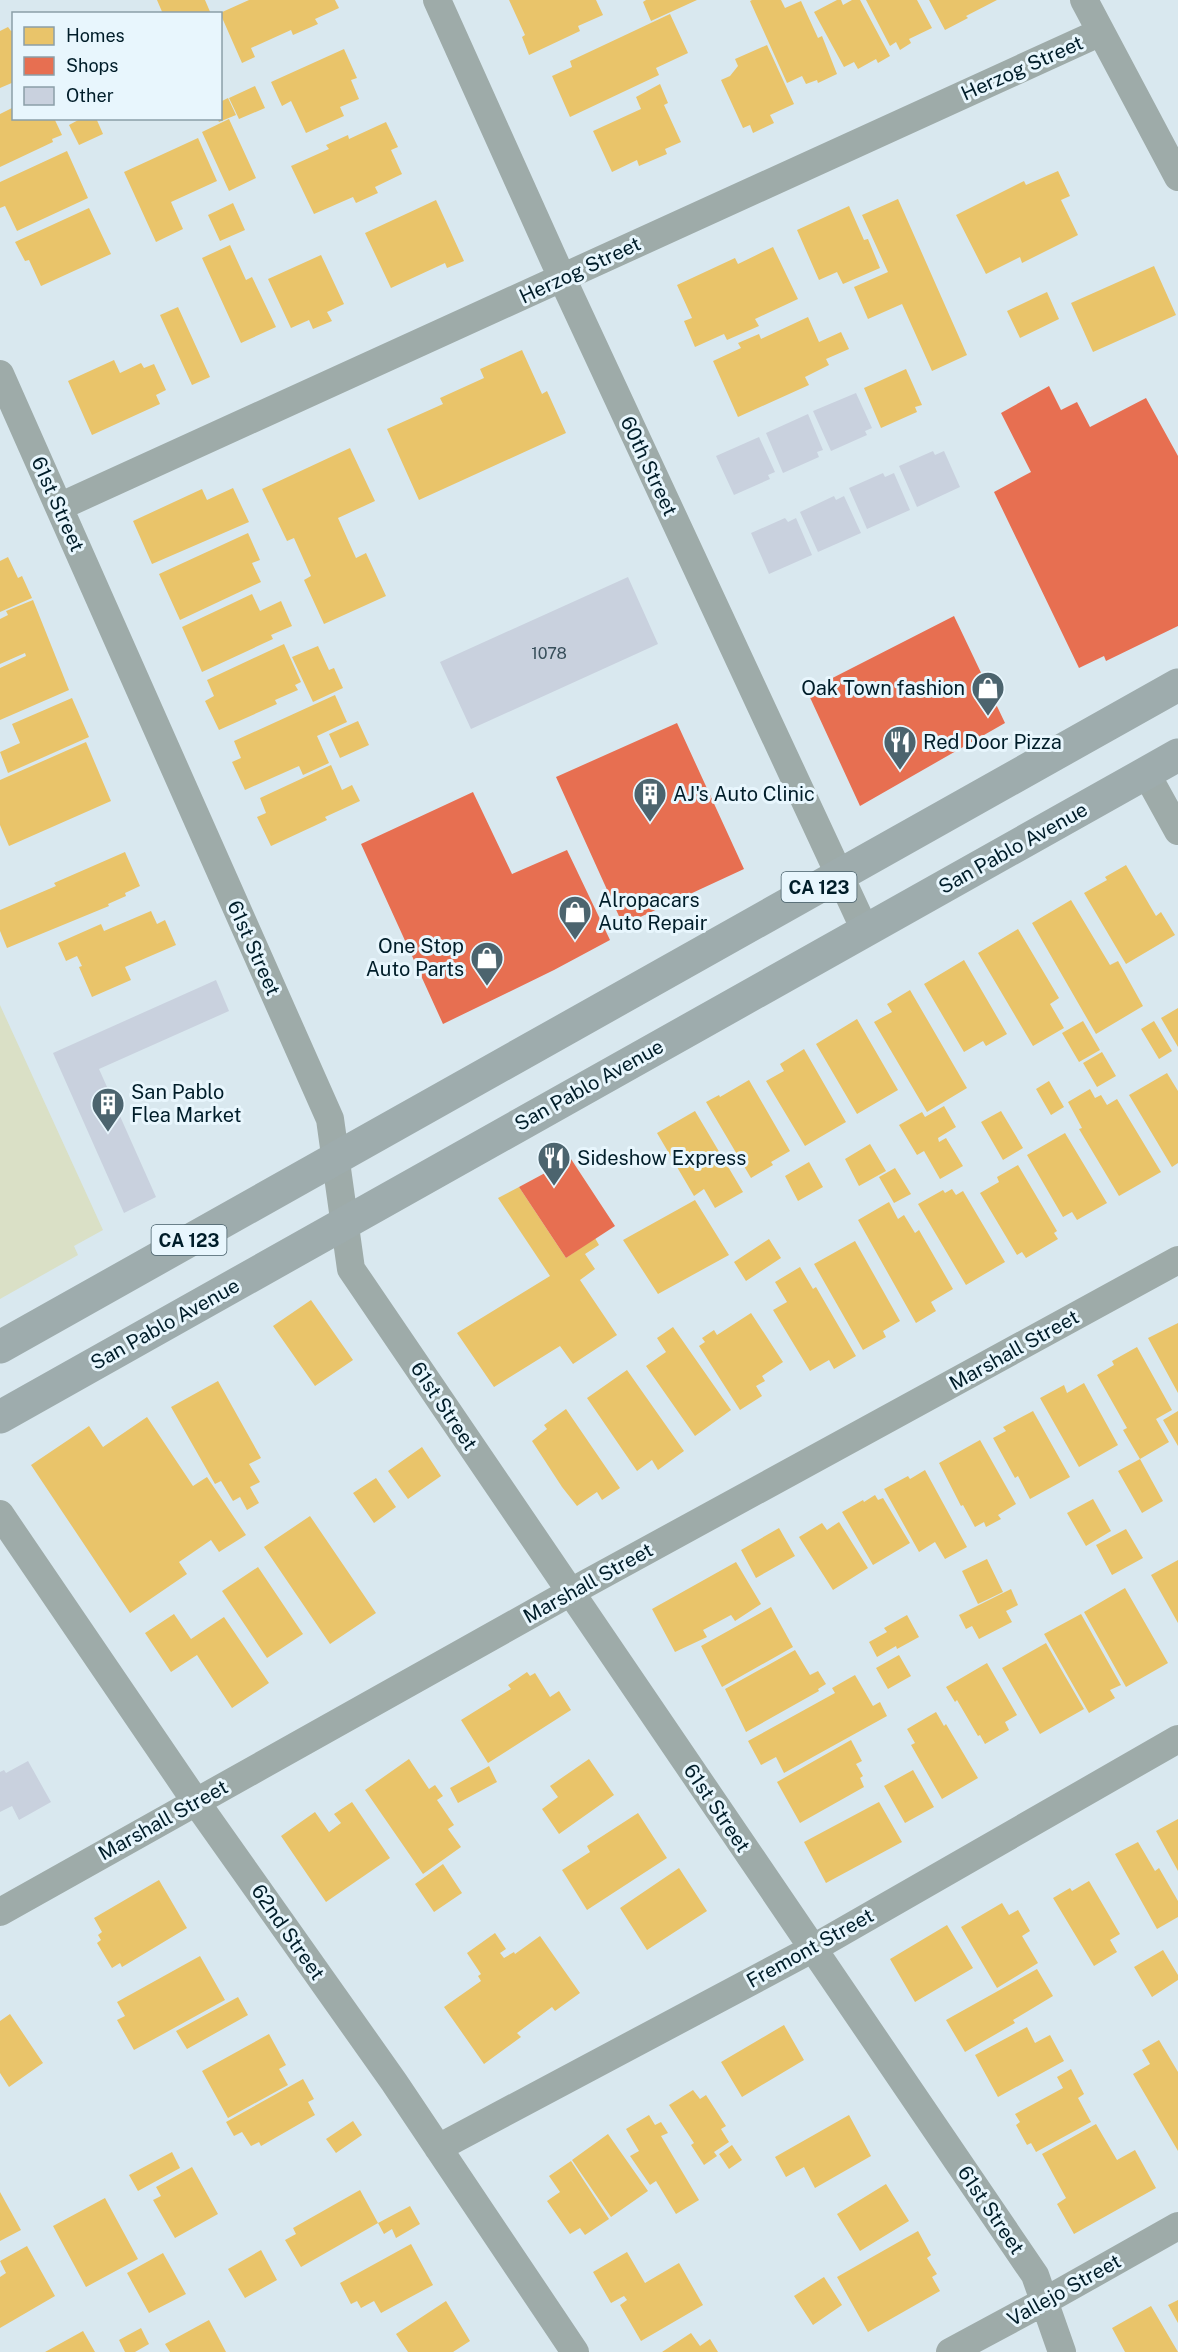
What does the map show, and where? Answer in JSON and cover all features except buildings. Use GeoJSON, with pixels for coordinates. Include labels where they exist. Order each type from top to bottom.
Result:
{"type":"FeatureCollection","features":[{"type":"Feature","properties":{"kind":"main road","name":"CA 123"},"geometry":{"type":"LineString","coordinates":[[0,1347],[1178,685]]}},
{"type":"Feature","properties":{"kind":"main road","name":"San Pablo Avenue"},"geometry":{"type":"LineString","coordinates":[[0,1417],[1178,755]]}},
{"type":"Feature","properties":{"kind":"street","name":"60th Street"},"geometry":{"type":"LineString","coordinates":[[437,0],[562,278],[865,930]]}},
{"type":"Feature","properties":{"kind":"street"},"geometry":{"type":"LineString","coordinates":[[1084,0],[1178,177]]}},
{"type":"Feature","properties":{"kind":"street","name":"Herzog Street"},"geometry":{"type":"LineString","coordinates":[[59,507],[1101,32]]}},
{"type":"Feature","properties":{"kind":"street","name":"61st Street"},"geometry":{"type":"LineString","coordinates":[[0,374],[330,1119],[351,1269],[569,1593],[1035,2275],[1062,2352]]}},
{"type":"Feature","properties":{"kind":"street"},"geometry":{"type":"LineString","coordinates":[[1146,773],[1178,831]]}},
{"type":"Feature","properties":{"kind":"street","name":"Marshall Street"},"geometry":{"type":"LineString","coordinates":[[0,1912],[569,1593],[1178,1260]]}},
{"type":"Feature","properties":{"kind":"street","name":"62nd Street"},"geometry":{"type":"LineString","coordinates":[[0,1514],[196,1802],[394,2082],[575,2352]]}},
{"type":"Feature","properties":{"kind":"street","name":"Fremont Street"},"geometry":{"type":"LineString","coordinates":[[438,2148],[812,1949],[1178,1739]]}},
{"type":"Feature","properties":{"kind":"street","name":"Vallejo Street"},"geometry":{"type":"LineString","coordinates":[[950,2352],[1178,2226]]}},
{"type":"Feature","properties":{"kind":"green space"},"geometry":{"type":"Polygon","coordinates":[[[0,1005],[103,1230],[74,1246],[78,1255],[0,1299],[0,1005]]]}},
{"type":"Feature","properties":{"kind":"place","name":"Oak Town fashion"},"geometry":{"type":"Point","coordinates":[988,717]}},
{"type":"Feature","properties":{"kind":"place","name":"Red Door Pizza"},"geometry":{"type":"Point","coordinates":[900,771]}},
{"type":"Feature","properties":{"kind":"place","name":"AJ's Auto Clinic"},"geometry":{"type":"Point","coordinates":[650,823]}},
{"type":"Feature","properties":{"kind":"place","name":"Alropacars Auto Repair"},"geometry":{"type":"Point","coordinates":[575,941]}},
{"type":"Feature","properties":{"kind":"place","name":"One Stop Auto Parts"},"geometry":{"type":"Point","coordinates":[487,987]}},
{"type":"Feature","properties":{"kind":"place","name":"San Pablo Flea Market"},"geometry":{"type":"Point","coordinates":[108,1133]}},
{"type":"Feature","properties":{"kind":"place","name":"Sideshow Express"},"geometry":{"type":"Point","coordinates":[554,1187]}}]}
